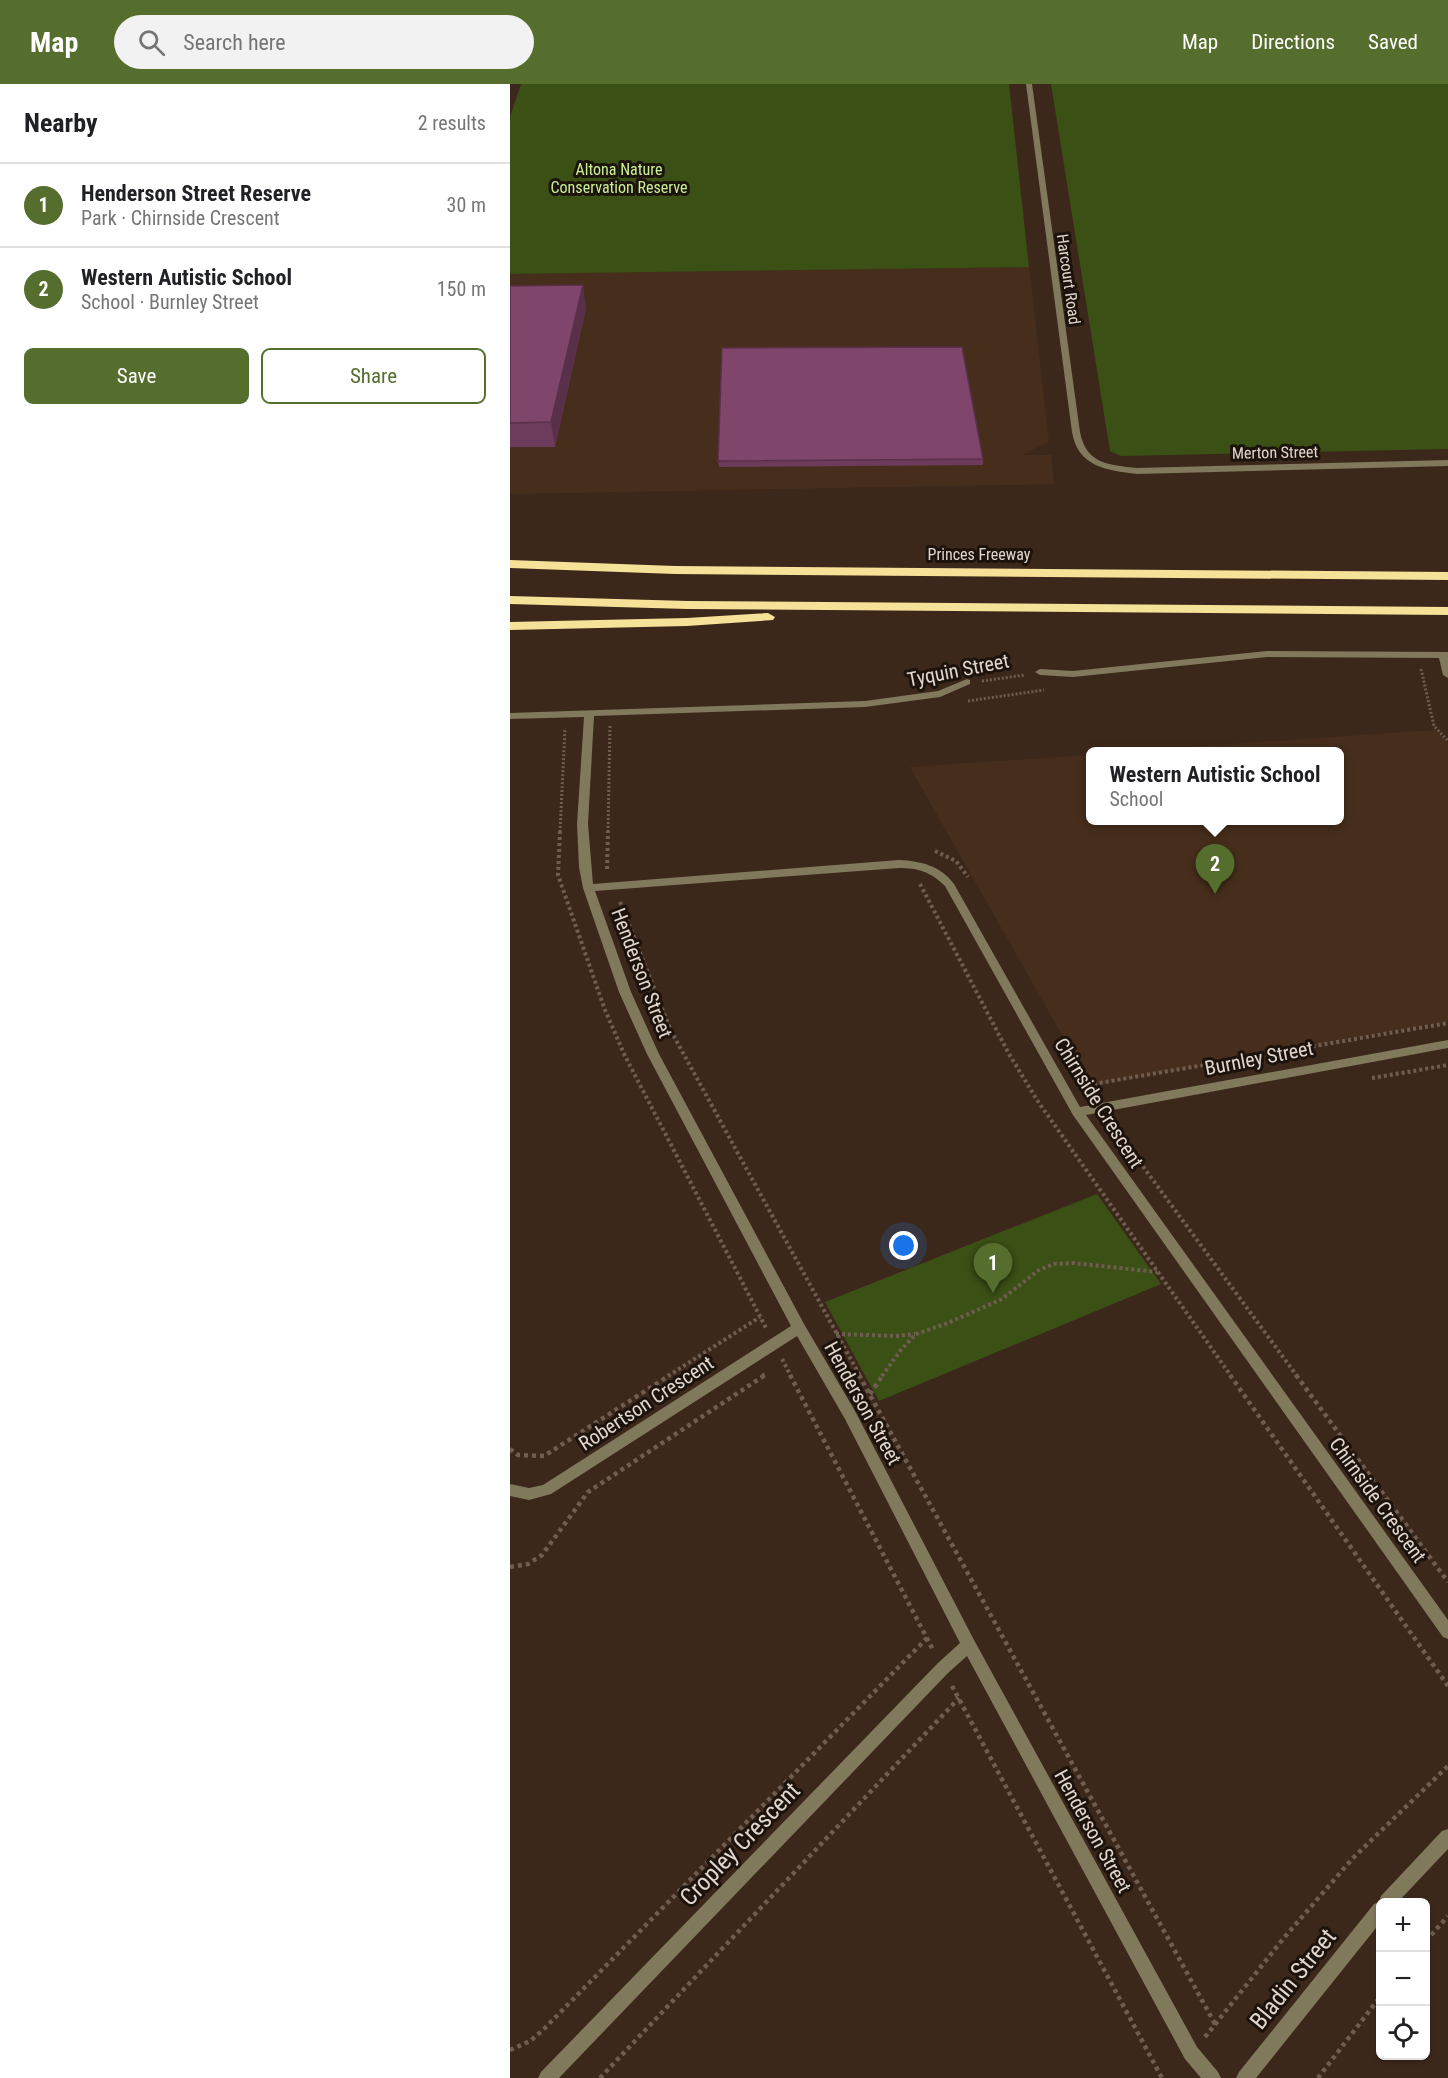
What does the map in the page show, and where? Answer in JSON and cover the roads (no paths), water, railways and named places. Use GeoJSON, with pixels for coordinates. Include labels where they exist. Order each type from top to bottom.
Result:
{"type":"FeatureCollection","features":[{"type":"Feature","properties":{"kind":"highway","name":"Princes Freeway"},"geometry":{"type":"LineString","coordinates":[[510,564],[675,570],[1448,576]]}},
{"type":"Feature","properties":{"kind":"highway"},"geometry":{"type":"LineString","coordinates":[[510,600],[638,605],[1448,611]]}},
{"type":"Feature","properties":{"kind":"highway"},"geometry":{"type":"LineString","coordinates":[[510,626],[687,622],[926,607]]}},
{"type":"Feature","properties":{"kind":"street","name":"Harcourt Road"},"geometry":{"type":"LineString","coordinates":[[1029,84],[1075,422],[1080,447],[1089,457],[1103,465]]}},
{"type":"Feature","properties":{"kind":"street","name":"Merton Street"},"geometry":{"type":"LineString","coordinates":[[1103,465],[1137,471],[1448,463]]}},
{"type":"Feature","properties":{"kind":"street"},"geometry":{"type":"LineString","coordinates":[[1040,672],[1073,674],[1267,654],[1446,663]]}},
{"type":"Feature","properties":{"kind":"street","name":"Tyquin Street"},"geometry":{"type":"LineString","coordinates":[[510,716],[589,719],[866,704],[940,694],[967,682]]}},
{"type":"Feature","properties":{"kind":"street","name":"Henderson Street"},"geometry":{"type":"LineString","coordinates":[[589,719],[583,846],[588,888],[639,1026],[799,1328],[850,1415],[969,1645],[1191,2053],[1212,2078]]}},
{"type":"Feature","properties":{"kind":"street","name":"Chirnside Crescent"},"geometry":{"type":"LineString","coordinates":[[588,888],[899,864],[917,864],[932,868],[949,884],[1077,1112],[1448,1632]]}},
{"type":"Feature","properties":{"kind":"street","name":"Burnley Street"},"geometry":{"type":"LineString","coordinates":[[1077,1112],[1448,1044]]}},
{"type":"Feature","properties":{"kind":"street","name":"Robertson Crescent"},"geometry":{"type":"LineString","coordinates":[[510,1490],[529,1494],[546,1490],[799,1328]]}},
{"type":"Feature","properties":{"kind":"street","name":"Cropley Crescent"},"geometry":{"type":"LineString","coordinates":[[547,2078],[943,1668],[969,1645]]}},
{"type":"Feature","properties":{"kind":"street"},"geometry":{"type":"LineString","coordinates":[[1391,1898],[1448,1838]]}},
{"type":"Feature","properties":{"kind":"street","name":"Bladin Street"},"geometry":{"type":"LineString","coordinates":[[1245,2078],[1376,1915]]}},
{"type":"Feature","properties":{"kind":"place","name":"Western Autistic School"},"geometry":{"type":"Point","coordinates":[1215,894]}},
{"type":"Feature","properties":{"kind":"place","name":"Henderson Street Reserve"},"geometry":{"type":"Point","coordinates":[993,1293]}},
{"type":"Feature","properties":{"kind":"park label","name":"Altona Nature Conservation Reserve"},"geometry":{"type":"Point","coordinates":[619,178]}}]}
